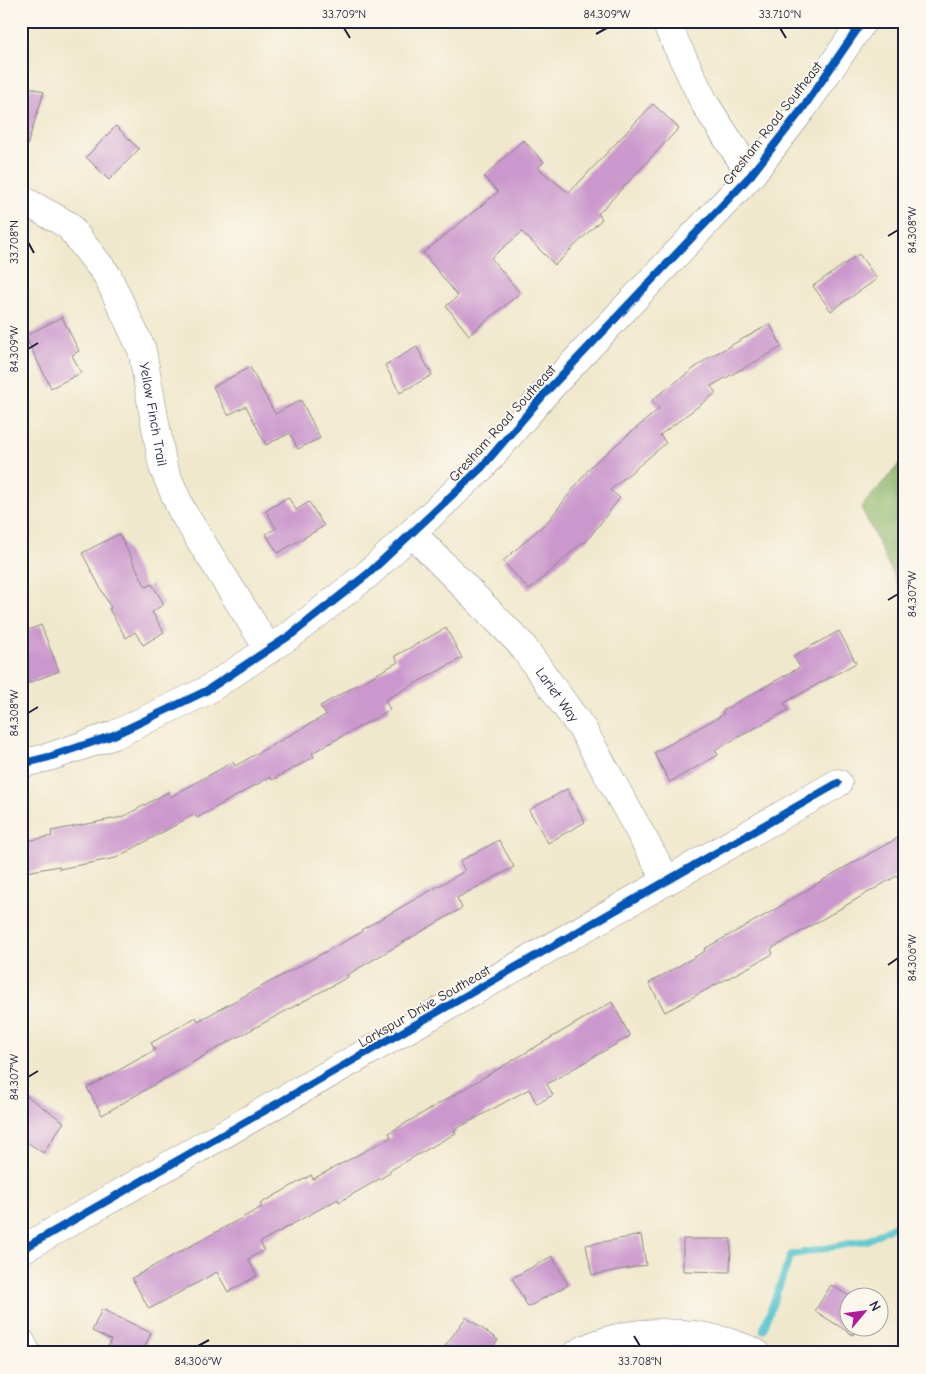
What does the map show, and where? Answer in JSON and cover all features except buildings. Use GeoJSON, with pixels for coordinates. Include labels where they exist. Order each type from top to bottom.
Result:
{"type":"FeatureCollection","features":[{"type":"Feature","properties":{"kind":"street"},"geometry":{"type":"LineString","coordinates":[[665,21],[705,104],[751,175]]}},
{"type":"Feature","properties":{"kind":"street","name":"Gresham Road Southeast"},"geometry":{"type":"LineString","coordinates":[[21,764],[49,757],[145,722],[206,691],[269,650],[369,572],[482,467],[546,392],[751,175],[803,108],[863,21]]}},
{"type":"Feature","properties":{"kind":"street","name":"Yellow Finch Trail"},"geometry":{"type":"LineString","coordinates":[[21,199],[68,225],[107,275],[142,350],[163,468],[182,511],[269,650]]}},
{"type":"Feature","properties":{"kind":"street","name":"Lariet Way"},"geometry":{"type":"LineString","coordinates":[[412,533],[521,644],[583,730],[666,881]]}},
{"type":"Feature","properties":{"kind":"street","name":"Larkspur Drive Southeast"},"geometry":{"type":"LineString","coordinates":[[21,1250],[838,782]]}},
{"type":"Feature","properties":{"kind":"street"},"geometry":{"type":"LineString","coordinates":[[578,1353],[594,1344],[671,1332],[714,1338],[756,1353]]}},
{"type":"Feature","properties":{"kind":"street"},"geometry":{"type":"LineString","coordinates":[[21,1342],[27,1353]]}},
{"type":"Feature","properties":{"kind":"green space"},"geometry":{"type":"Polygon","coordinates":[[[905,458],[905,599],[861,507],[905,458]]]}},
{"type":"Feature","properties":{"kind":"waterway"},"geometry":{"type":"LineString","coordinates":[[763,1330],[791,1255],[868,1240],[905,1220]]}},
{"type":"Feature","properties":{"kind":"cycle path"},"geometry":{"type":"LineString","coordinates":[[21,764],[49,757],[114,735],[206,691],[292,634],[369,573],[482,467],[546,392],[751,175],[803,108],[863,21]]}},
{"type":"Feature","properties":{"kind":"cycle path"},"geometry":{"type":"LineString","coordinates":[[21,1250],[838,783]]}}]}
